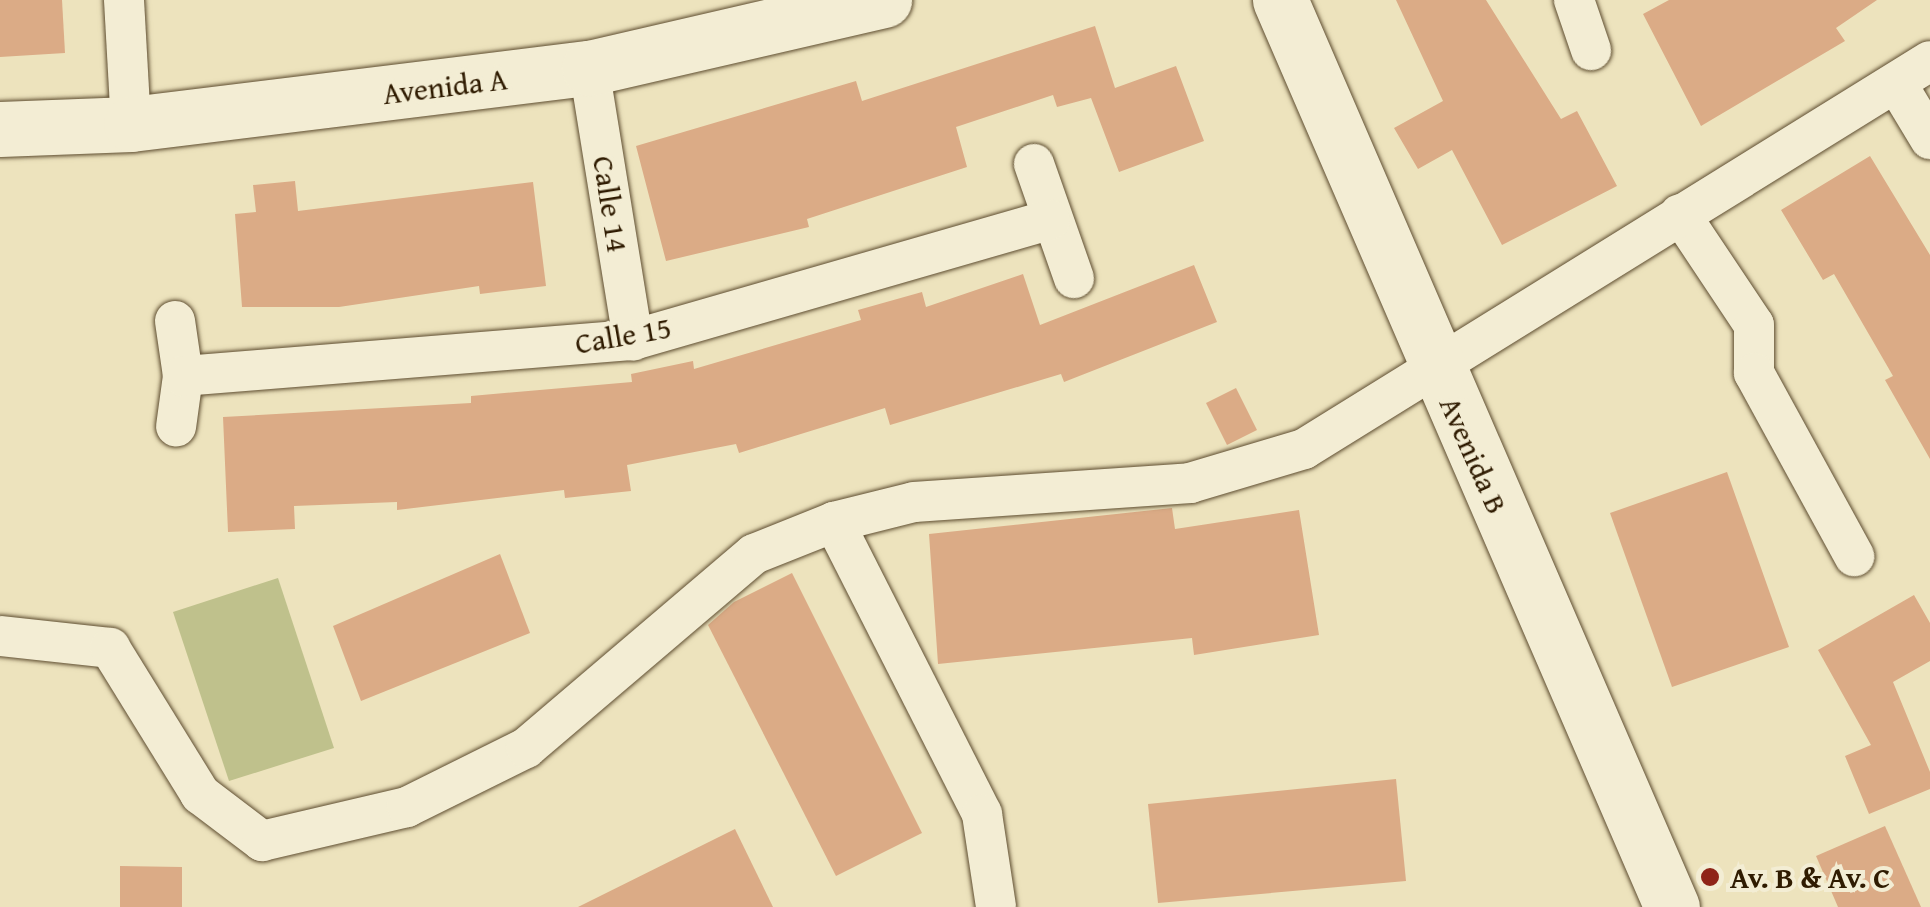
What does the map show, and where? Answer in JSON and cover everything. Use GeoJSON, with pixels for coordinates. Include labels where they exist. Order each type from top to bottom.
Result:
{"type":"FeatureCollection","features":[{"type":"Feature","properties":{"kind":"street"},"geometry":{"type":"LineString","coordinates":[[124,0],[131,124]]}},
{"type":"Feature","properties":{"kind":"street","name":"Avenida A"},"geometry":{"type":"LineString","coordinates":[[0,129],[131,124],[589,68],[884,0]]}},
{"type":"Feature","properties":{"kind":"street","name":"Avenida B"},"geometry":{"type":"LineString","coordinates":[[1280,0],[1434,365],[1672,907]]}},
{"type":"Feature","properties":{"kind":"street"},"geometry":{"type":"LineString","coordinates":[[1574,0],[1591,50]]}},
{"type":"Feature","properties":{"kind":"street"},"geometry":{"type":"LineString","coordinates":[[0,636],[110,648],[200,794],[262,841],[408,807],[526,748],[754,554],[834,522],[914,502],[1190,483],[1304,450],[1680,214],[1898,86],[1930,60]]}},
{"type":"Feature","properties":{"kind":"street","name":"Calle 14"},"geometry":{"type":"LineString","coordinates":[[589,68],[633,340]]}},
{"type":"Feature","properties":{"kind":"street"},"geometry":{"type":"LineString","coordinates":[[1898,86],[1930,139]]}},
{"type":"Feature","properties":{"kind":"street"},"geometry":{"type":"LineString","coordinates":[[1034,164],[1050,220],[1074,278]]}},
{"type":"Feature","properties":{"kind":"street"},"geometry":{"type":"LineString","coordinates":[[1680,214],[1754,325],[1754,373],[1854,556]]}},
{"type":"Feature","properties":{"kind":"street","name":"Calle 15"},"geometry":{"type":"LineString","coordinates":[[183,376],[633,340],[1050,220]]}},
{"type":"Feature","properties":{"kind":"street"},"geometry":{"type":"LineString","coordinates":[[175,321],[183,376],[176,426]]}},
{"type":"Feature","properties":{"kind":"street"},"geometry":{"type":"LineString","coordinates":[[834,522],[982,814],[996,907]]}},
{"type":"Feature","properties":{"kind":"green space"},"geometry":{"type":"Polygon","coordinates":[[[278,578],[334,748],[229,781],[173,612],[278,578]]]}},
{"type":"Feature","properties":{"kind":"building"},"geometry":{"type":"Polygon","coordinates":[[[0,0],[62,0],[65,53],[0,57],[0,0]]]}},
{"type":"Feature","properties":{"kind":"building"},"geometry":{"type":"Polygon","coordinates":[[[1396,0],[1486,0],[1561,119],[1577,111],[1617,186],[1502,245],[1452,150],[1418,169],[1394,128],[1443,101],[1396,0]]]}},
{"type":"Feature","properties":{"kind":"building"},"geometry":{"type":"Polygon","coordinates":[[[1669,0],[1877,0],[1836,28],[1845,41],[1701,126],[1643,14],[1669,0]]]}},
{"type":"Feature","properties":{"kind":"building"},"geometry":{"type":"Polygon","coordinates":[[[1095,26],[1115,88],[1176,66],[1204,141],[1119,172],[1091,98],[1057,107],[1053,95],[956,127],[967,167],[807,219],[809,227],[666,261],[636,146],[856,81],[862,101],[1095,26]]]}},
{"type":"Feature","properties":{"kind":"building"},"geometry":{"type":"Polygon","coordinates":[[[1870,156],[1930,255],[1930,459],[1885,380],[1893,376],[1834,274],[1823,280],[1781,210],[1870,156]]]}},
{"type":"Feature","properties":{"kind":"building"},"geometry":{"type":"Polygon","coordinates":[[[295,181],[298,211],[533,182],[546,286],[480,294],[479,286],[339,307],[242,307],[235,214],[256,212],[253,185],[295,181]]]}},
{"type":"Feature","properties":{"kind":"building"},"geometry":{"type":"Polygon","coordinates":[[[1194,265],[1217,322],[1064,382],[1061,374],[890,425],[885,408],[739,453],[736,444],[627,465],[631,491],[565,498],[564,490],[397,510],[397,502],[294,506],[295,529],[228,532],[223,417],[471,403],[471,396],[632,382],[631,374],[693,361],[694,369],[861,320],[858,310],[922,292],[926,307],[1023,274],[1040,325],[1194,265]]]}},
{"type":"Feature","properties":{"kind":"building"},"geometry":{"type":"Polygon","coordinates":[[[1236,388],[1257,430],[1227,445],[1206,403],[1236,388]]]}},
{"type":"Feature","properties":{"kind":"building"},"geometry":{"type":"Polygon","coordinates":[[[1727,472],[1789,647],[1672,687],[1610,513],[1727,472]]]}},
{"type":"Feature","properties":{"kind":"building"},"geometry":{"type":"Polygon","coordinates":[[[1172,508],[1175,529],[1299,510],[1319,635],[1194,655],[1192,638],[938,664],[929,534],[1172,508]]]}},
{"type":"Feature","properties":{"kind":"building"},"geometry":{"type":"Polygon","coordinates":[[[500,554],[530,633],[361,701],[333,626],[500,554]]]}},
{"type":"Feature","properties":{"kind":"building"},"geometry":{"type":"Polygon","coordinates":[[[792,573],[922,833],[836,876],[708,625],[734,602],[792,573]]]}},
{"type":"Feature","properties":{"kind":"building"},"geometry":{"type":"Polygon","coordinates":[[[1914,595],[1930,623],[1930,661],[1893,682],[1930,772],[1930,789],[1869,814],[1845,756],[1871,745],[1818,650],[1914,595]]]}},
{"type":"Feature","properties":{"kind":"building"},"geometry":{"type":"Polygon","coordinates":[[[1396,779],[1406,881],[1158,903],[1148,804],[1396,779]]]}},
{"type":"Feature","properties":{"kind":"building"},"geometry":{"type":"Polygon","coordinates":[[[1885,826],[1921,907],[1838,907],[1816,856],[1885,826]]]}},
{"type":"Feature","properties":{"kind":"building"},"geometry":{"type":"Polygon","coordinates":[[[735,829],[773,907],[578,907],[735,829]]]}},
{"type":"Feature","properties":{"kind":"building"},"geometry":{"type":"Polygon","coordinates":[[[120,866],[182,867],[182,907],[120,907],[120,866]]]}},
{"type":"Feature","properties":{"kind":"place","name":"Av. B & Av. C"},"geometry":{"type":"Point","coordinates":[1710,877]}}]}
